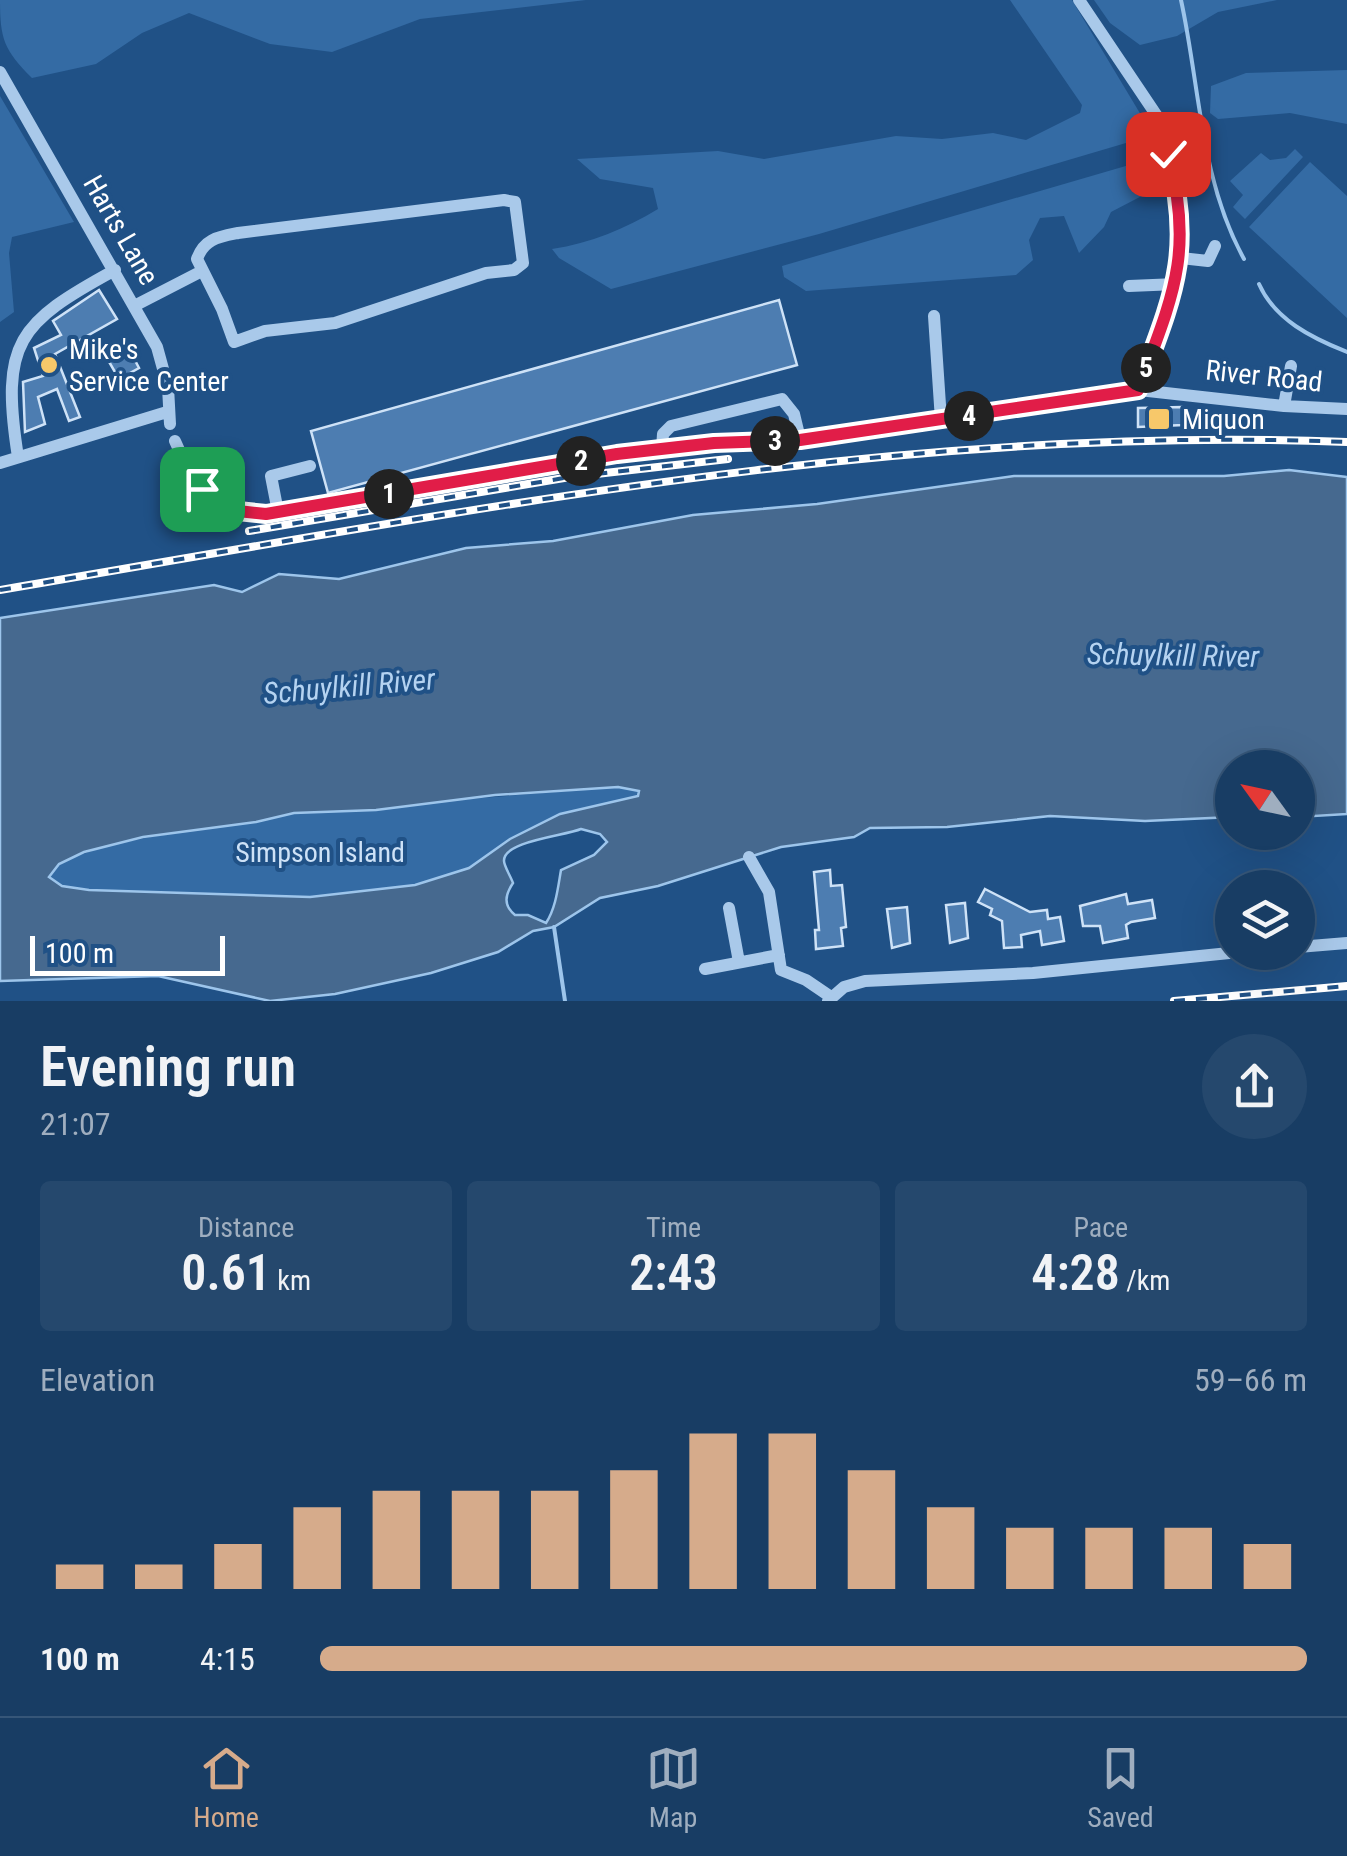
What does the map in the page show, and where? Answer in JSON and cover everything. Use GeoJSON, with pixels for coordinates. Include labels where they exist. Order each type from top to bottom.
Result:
{"type":"FeatureCollection","features":[{"type":"Feature","properties":{"kind":"street"},"geometry":{"type":"LineString","coordinates":[[1079,0],[1157,116],[1177,192],[1181,258],[1177,284],[1138,390]]}},
{"type":"Feature","properties":{"kind":"street","name":"Harts Lane"},"geometry":{"type":"LineString","coordinates":[[0,72],[136,305],[164,366],[168,418],[18,457]]}},
{"type":"Feature","properties":{"kind":"street"},"geometry":{"type":"LineString","coordinates":[[504,200],[516,202],[523,264],[335,323],[265,331],[234,342],[202,271],[196,260],[201,247],[214,238],[504,200]]}},
{"type":"Feature","properties":{"kind":"street"},"geometry":{"type":"LineString","coordinates":[[1181,258],[1208,260],[1216,246]]}},
{"type":"Feature","properties":{"kind":"street"},"geometry":{"type":"LineString","coordinates":[[0,463],[18,457],[3,388],[12,350],[46,308],[115,270]]}},
{"type":"Feature","properties":{"kind":"street"},"geometry":{"type":"LineString","coordinates":[[136,305],[202,271]]}},
{"type":"Feature","properties":{"kind":"street"},"geometry":{"type":"LineString","coordinates":[[1129,286],[1177,284]]}},
{"type":"Feature","properties":{"kind":"street"},"geometry":{"type":"LineString","coordinates":[[934,316],[942,420]]}},
{"type":"Feature","properties":{"kind":"street"},"geometry":{"type":"LineString","coordinates":[[1284,406],[1291,366]]}},
{"type":"Feature","properties":{"kind":"street","name":"River Road"},"geometry":{"type":"LineString","coordinates":[[175,442],[202,489],[227,506],[252,514],[662,449],[800,440],[1138,390],[1347,409]]}},
{"type":"Feature","properties":{"kind":"street"},"geometry":{"type":"LineString","coordinates":[[662,449],[663,434],[671,426],[782,399],[794,414],[800,440]]}},
{"type":"Feature","properties":{"kind":"street"},"geometry":{"type":"LineString","coordinates":[[278,512],[271,476],[310,466]]}},
{"type":"Feature","properties":{"kind":"street"},"geometry":{"type":"LineString","coordinates":[[748,857],[769,892],[781,970],[806,980],[830,999],[844,987],[865,982],[1050,972],[1215,955]]}},
{"type":"Feature","properties":{"kind":"street"},"geometry":{"type":"LineString","coordinates":[[728,908],[738,962]]}},
{"type":"Feature","properties":{"kind":"street"},"geometry":{"type":"LineString","coordinates":[[1315,945],[1347,942]]}},
{"type":"Feature","properties":{"kind":"street"},"geometry":{"type":"LineString","coordinates":[[705,969],[779,955]]}},
{"type":"Feature","properties":{"kind":"green space"},"geometry":{"type":"Polygon","coordinates":[[[0,0],[586,0],[420,19],[332,52],[270,44],[189,13],[142,33],[96,64],[32,78],[6,43],[0,0]]]}},
{"type":"Feature","properties":{"kind":"green space"},"geometry":{"type":"Polygon","coordinates":[[[1010,0],[1072,0],[1153,135],[819,234],[611,289],[559,258],[552,249],[607,234],[658,209],[653,188],[600,179],[577,159],[718,151],[764,159],[896,136],[942,139],[993,133],[1026,140],[1080,113],[1082,105],[1010,0]]]}},
{"type":"Feature","properties":{"kind":"green space"},"geometry":{"type":"Polygon","coordinates":[[[1094,0],[1277,0],[1218,12],[1177,36],[1140,45],[1110,23],[1094,0]]]}},
{"type":"Feature","properties":{"kind":"green space"},"geometry":{"type":"Polygon","coordinates":[[[1347,70],[1347,124],[1290,113],[1218,119],[1210,113],[1211,86],[1246,73],[1347,70]]]}},
{"type":"Feature","properties":{"kind":"green space"},"geometry":{"type":"Polygon","coordinates":[[[0,96],[74,222],[12,237],[9,253],[14,312],[0,322],[0,96]]]}},
{"type":"Feature","properties":{"kind":"green space"},"geometry":{"type":"Polygon","coordinates":[[[1295,149],[1303,157],[1245,219],[1233,207],[1243,195],[1230,181],[1261,153],[1270,160],[1286,158],[1295,149]]]}},
{"type":"Feature","properties":{"kind":"green space"},"geometry":{"type":"Polygon","coordinates":[[[1160,156],[1159,187],[1111,212],[1104,227],[1079,253],[1064,216],[1040,218],[1029,240],[1033,260],[1016,275],[806,291],[784,277],[782,266],[1160,156]]]}},
{"type":"Feature","properties":{"kind":"green space"},"geometry":{"type":"Polygon","coordinates":[[[1310,162],[1347,196],[1347,318],[1249,227],[1310,162]]]}},
{"type":"Feature","properties":{"kind":"green space","name":"Simpson Island"},"geometry":{"type":"Polygon","coordinates":[[[618,787],[639,791],[638,796],[560,814],[510,839],[469,868],[415,885],[310,897],[89,890],[62,886],[49,877],[62,864],[87,852],[161,835],[294,813],[618,787]]]}},
{"type":"Feature","properties":{"kind":"water","name":"Schuylkill River"},"geometry":{"type":"Polygon","coordinates":[[[1289,470],[1347,477],[1347,814],[1315,816],[1315,750],[1215,750],[1215,818],[1145,821],[1050,816],[947,827],[870,828],[854,837],[781,847],[658,886],[600,898],[554,927],[533,931],[498,952],[431,973],[335,994],[270,1001],[158,976],[0,981],[0,618],[214,585],[242,592],[279,574],[339,579],[466,548],[553,541],[693,515],[817,504],[1014,476],[1224,476],[1289,470]],[[618,787],[495,795],[376,810],[294,813],[143,837],[84,852],[59,864],[49,877],[62,886],[89,890],[310,897],[415,885],[469,868],[510,839],[560,814],[638,796],[639,791],[618,787]],[[581,829],[523,844],[506,854],[504,863],[513,883],[507,896],[511,911],[546,923],[561,870],[594,855],[607,842],[600,834],[581,829]]]}},
{"type":"Feature","properties":{"kind":"building","name":"Mike's Service Center"},"geometry":{"type":"Polygon","coordinates":[[[99,290],[117,319],[55,354],[80,417],[69,421],[57,389],[38,397],[45,424],[25,432],[23,382],[43,376],[34,348],[61,335],[53,321],[99,290]]]}},
{"type":"Feature","properties":{"kind":"building"},"geometry":{"type":"Polygon","coordinates":[[[779,300],[797,365],[328,493],[311,431],[779,300]]]}},
{"type":"Feature","properties":{"kind":"building"},"geometry":{"type":"Polygon","coordinates":[[[129,349],[139,368],[119,379],[108,360],[129,349]]]}},
{"type":"Feature","properties":{"kind":"building","name":"Miquon"},"geometry":{"type":"Polygon","coordinates":[[[1182,407],[1183,425],[1138,427],[1138,408],[1182,407]]]}},
{"type":"Feature","properties":{"kind":"building"},"geometry":{"type":"Polygon","coordinates":[[[830,870],[831,886],[842,885],[846,927],[841,928],[843,946],[816,949],[815,930],[819,930],[814,872],[830,870]]]}},
{"type":"Feature","properties":{"kind":"building"},"geometry":{"type":"Polygon","coordinates":[[[985,889],[1030,912],[1047,910],[1048,919],[1060,917],[1064,941],[1042,945],[1040,931],[1021,935],[1022,947],[1004,948],[1002,921],[990,915],[992,909],[978,902],[985,889]]]}},
{"type":"Feature","properties":{"kind":"building"},"geometry":{"type":"Polygon","coordinates":[[[1126,894],[1128,904],[1152,900],[1155,918],[1131,922],[1126,925],[1128,938],[1103,943],[1100,926],[1083,926],[1080,906],[1126,894]]]}},
{"type":"Feature","properties":{"kind":"building"},"geometry":{"type":"Polygon","coordinates":[[[965,903],[968,938],[950,943],[946,905],[965,903]]]}},
{"type":"Feature","properties":{"kind":"building"},"geometry":{"type":"Polygon","coordinates":[[[907,907],[910,943],[892,948],[887,909],[907,907]]]}},
{"type":"Feature","properties":{"kind":"waterway"},"geometry":{"type":"LineString","coordinates":[[1181,0],[1210,165],[1229,228],[1244,259]]}},
{"type":"Feature","properties":{"kind":"waterway"},"geometry":{"type":"LineString","coordinates":[[1259,284],[1285,318],[1347,352]]}},
{"type":"Feature","properties":{"kind":"waterway"},"geometry":{"type":"LineString","coordinates":[[554,927],[565,1001]]}},
{"type":"Feature","properties":{"kind":"railway"},"geometry":{"type":"LineString","coordinates":[[0,590],[502,505],[838,461],[1007,447],[1177,440],[1347,442]]}},
{"type":"Feature","properties":{"kind":"railway"},"geometry":{"type":"LineString","coordinates":[[249,531],[570,477],[728,459]]}},
{"type":"Feature","properties":{"kind":"railway"},"geometry":{"type":"LineString","coordinates":[[1174,1001],[1347,986]]}},
{"type":"Feature","properties":{"kind":"place","name":"Mike's Service Center"},"geometry":{"type":"Point","coordinates":[49,365]}},
{"type":"Feature","properties":{"kind":"place","name":"Miquon"},"geometry":{"type":"Point","coordinates":[1159,419]}},
{"type":"Feature","properties":{"kind":"route"},"geometry":{"type":"LineString","coordinates":[[202,489],[238,511],[266,514],[617,454],[714,443],[800,440],[1138,390],[1177,284],[1181,258],[1177,192],[1168,154]]}}]}
